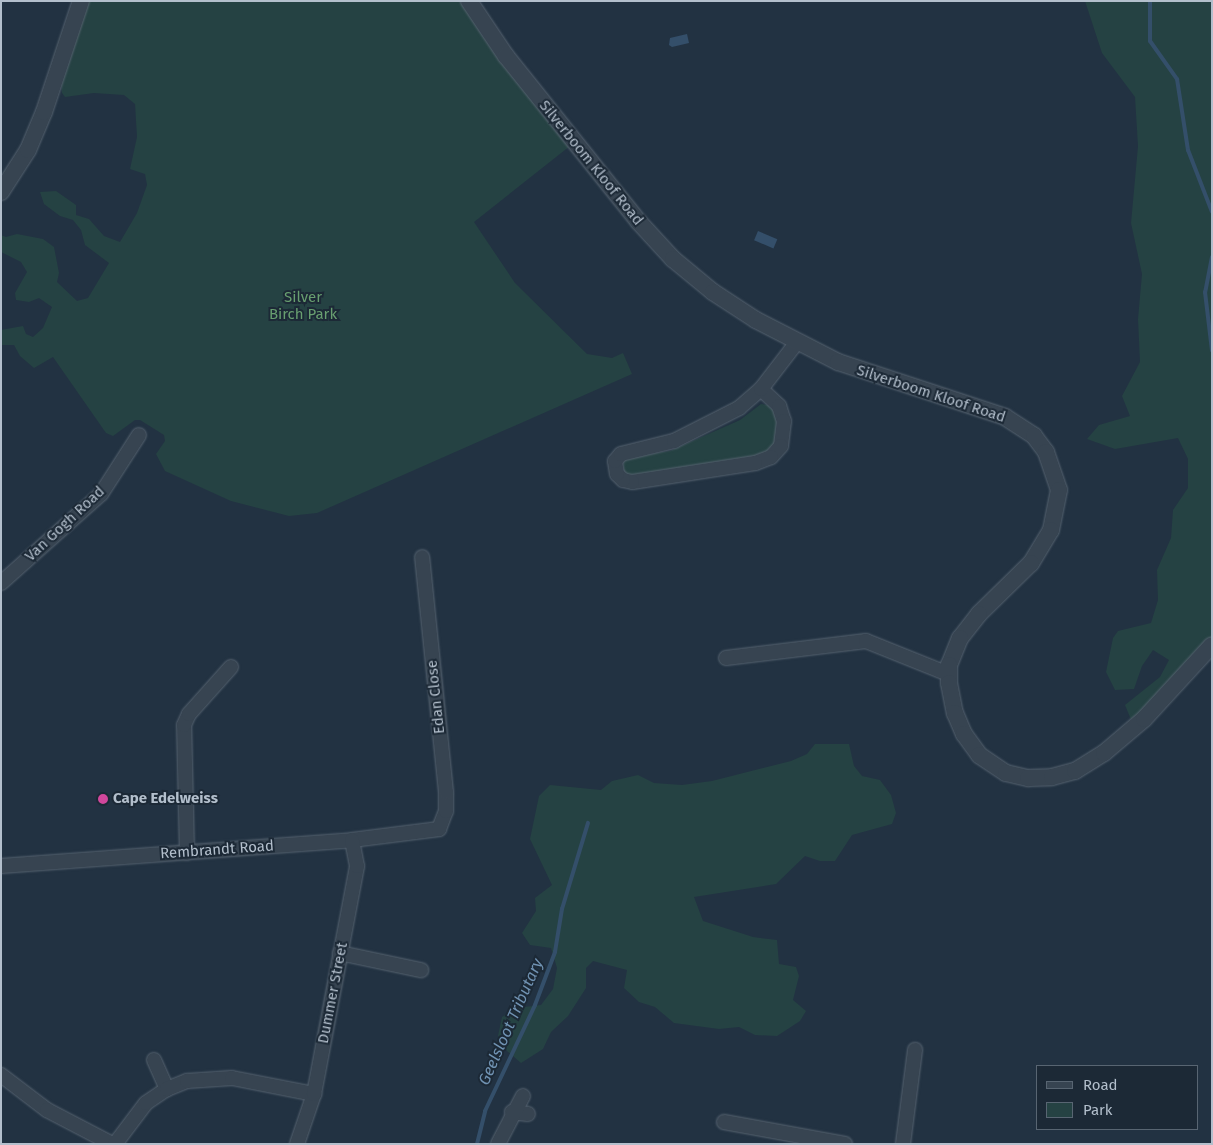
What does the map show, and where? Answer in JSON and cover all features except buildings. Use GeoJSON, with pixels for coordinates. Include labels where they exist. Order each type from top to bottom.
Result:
{"type":"FeatureCollection","features":[{"type":"Feature","properties":{"kind":"street"},"geometry":{"type":"LineString","coordinates":[[4,183],[28,150],[44,112],[81,1]]}},
{"type":"Feature","properties":{"kind":"street","name":"Silverboom Kloof Road"},"geometry":{"type":"LineString","coordinates":[[469,1],[506,56],[655,240],[713,292],[797,342],[868,374],[1005,417],[1034,436],[1050,461],[1059,490],[1055,515],[1044,543],[1031,563],[979,614],[960,638],[952,655],[948,674],[959,724],[979,755],[1006,773],[1028,778],[1052,778],[1075,771],[1104,753],[1144,719],[1212,645]]}},
{"type":"Feature","properties":{"kind":"street"},"geometry":{"type":"LineString","coordinates":[[760,389],[779,406],[784,421],[781,446],[771,457],[755,463],[632,482],[623,480],[617,474],[615,461],[621,454],[674,441],[732,412],[760,389],[797,342]]}},
{"type":"Feature","properties":{"kind":"street","name":"Van Gogh Road"},"geometry":{"type":"LineString","coordinates":[[1,583],[101,494],[139,435]]}},
{"type":"Feature","properties":{"kind":"street","name":"Edan Close"},"geometry":{"type":"LineString","coordinates":[[422,557],[446,801],[444,822],[432,832]]}},
{"type":"Feature","properties":{"kind":"street"},"geometry":{"type":"LineString","coordinates":[[726,658],[866,641],[880,644],[948,674]]}},
{"type":"Feature","properties":{"kind":"street"},"geometry":{"type":"LineString","coordinates":[[188,852],[184,725],[189,714],[231,667]]}},
{"type":"Feature","properties":{"kind":"street","name":"Rembrandt Road"},"geometry":{"type":"LineString","coordinates":[[1,866],[352,840],[432,832]]}},
{"type":"Feature","properties":{"kind":"street","name":"Dummer Street"},"geometry":{"type":"LineString","coordinates":[[298,1144],[314,1094],[357,866],[352,840]]}},
{"type":"Feature","properties":{"kind":"street"},"geometry":{"type":"LineString","coordinates":[[340,953],[420,970]]}},
{"type":"Feature","properties":{"kind":"street"},"geometry":{"type":"LineString","coordinates":[[903,1144],[915,1050]]}},
{"type":"Feature","properties":{"kind":"street"},"geometry":{"type":"LineString","coordinates":[[154,1060],[167,1089]]}},
{"type":"Feature","properties":{"kind":"street"},"geometry":{"type":"LineString","coordinates":[[1,1075],[47,1110],[113,1144],[137,1112],[167,1089],[198,1079],[220,1078],[314,1094]]}},
{"type":"Feature","properties":{"kind":"street"},"geometry":{"type":"LineString","coordinates":[[498,1144],[512,1112],[523,1096]]}},
{"type":"Feature","properties":{"kind":"street"},"geometry":{"type":"LineString","coordinates":[[512,1112],[528,1114]]}},
{"type":"Feature","properties":{"kind":"street"},"geometry":{"type":"LineString","coordinates":[[724,1122],[845,1144]]}},
{"type":"Feature","properties":{"kind":"green space","name":"Silver Birch Park"},"geometry":{"type":"Polygon","coordinates":[[[89,1],[463,1],[570,146],[474,222],[515,283],[587,354],[612,358],[623,353],[632,374],[317,513],[289,516],[231,501],[165,471],[156,454],[165,441],[164,435],[140,420],[135,420],[113,436],[106,433],[53,357],[34,368],[20,356],[14,345],[1,345],[1,330],[23,326],[26,334],[33,337],[43,328],[52,307],[39,298],[29,302],[16,300],[15,293],[27,272],[21,262],[1,252],[1,235],[6,237],[17,234],[43,239],[54,247],[59,273],[57,282],[77,301],[88,298],[109,263],[85,245],[81,230],[73,220],[60,216],[44,204],[40,192],[56,191],[76,205],[76,215],[89,219],[104,236],[120,242],[137,213],[147,185],[145,174],[130,169],[137,137],[135,104],[124,95],[94,93],[65,97],[62,93],[61,83],[89,1]]]}},
{"type":"Feature","properties":{"kind":"green space"},"geometry":{"type":"Polygon","coordinates":[[[1085,1],[1212,1],[1212,639],[1132,722],[1125,705],[1160,677],[1169,660],[1153,650],[1142,666],[1134,689],[1115,690],[1106,672],[1113,638],[1118,631],[1151,623],[1158,600],[1157,570],[1171,538],[1173,510],[1188,488],[1188,459],[1178,438],[1115,449],[1087,439],[1099,425],[1130,416],[1122,396],[1140,362],[1138,319],[1142,274],[1131,223],[1138,146],[1135,97],[1102,53],[1085,1]]]}},
{"type":"Feature","properties":{"kind":"green space"},"geometry":{"type":"Polygon","coordinates":[[[761,404],[768,405],[775,410],[781,432],[770,455],[630,477],[624,472],[623,460],[626,457],[670,451],[740,420],[761,404]]]}},
{"type":"Feature","properties":{"kind":"green space"},"geometry":{"type":"Polygon","coordinates":[[[815,744],[849,744],[854,766],[862,776],[880,780],[891,795],[896,813],[892,824],[852,835],[835,861],[820,861],[805,856],[776,884],[694,897],[703,921],[753,937],[777,940],[779,964],[796,967],[799,976],[793,1000],[806,1011],[800,1021],[777,1036],[755,1035],[739,1027],[719,1029],[674,1023],[655,1007],[639,1002],[624,988],[627,970],[593,961],[586,968],[586,988],[568,1016],[551,1032],[543,1049],[521,1063],[507,1051],[498,1036],[502,1017],[516,1008],[541,1005],[553,989],[557,968],[551,948],[530,945],[522,933],[536,911],[535,898],[552,885],[530,839],[539,796],[550,785],[601,790],[612,781],[638,775],[654,783],[682,785],[712,781],[791,761],[807,754],[815,744]]]}},
{"type":"Feature","properties":{"kind":"water"},"geometry":{"type":"Polygon","coordinates":[[[687,34],[689,43],[672,47],[669,45],[670,38],[687,34]]]}},
{"type":"Feature","properties":{"kind":"water"},"geometry":{"type":"Polygon","coordinates":[[[758,231],[777,239],[773,248],[754,240],[758,231]]]}},
{"type":"Feature","properties":{"kind":"waterway"},"geometry":{"type":"LineString","coordinates":[[1150,1],[1150,41],[1177,79],[1188,150],[1212,212]]}},
{"type":"Feature","properties":{"kind":"waterway"},"geometry":{"type":"LineString","coordinates":[[1212,257],[1205,292],[1212,351]]}},
{"type":"Feature","properties":{"kind":"waterway","name":"Geelsloot Tributary"},"geometry":{"type":"LineString","coordinates":[[477,1144],[485,1111],[535,1005],[555,952],[562,909],[588,823]]}},
{"type":"Feature","properties":{"kind":"place","name":"Cape Edelweiss"},"geometry":{"type":"Point","coordinates":[103,799]}}]}
